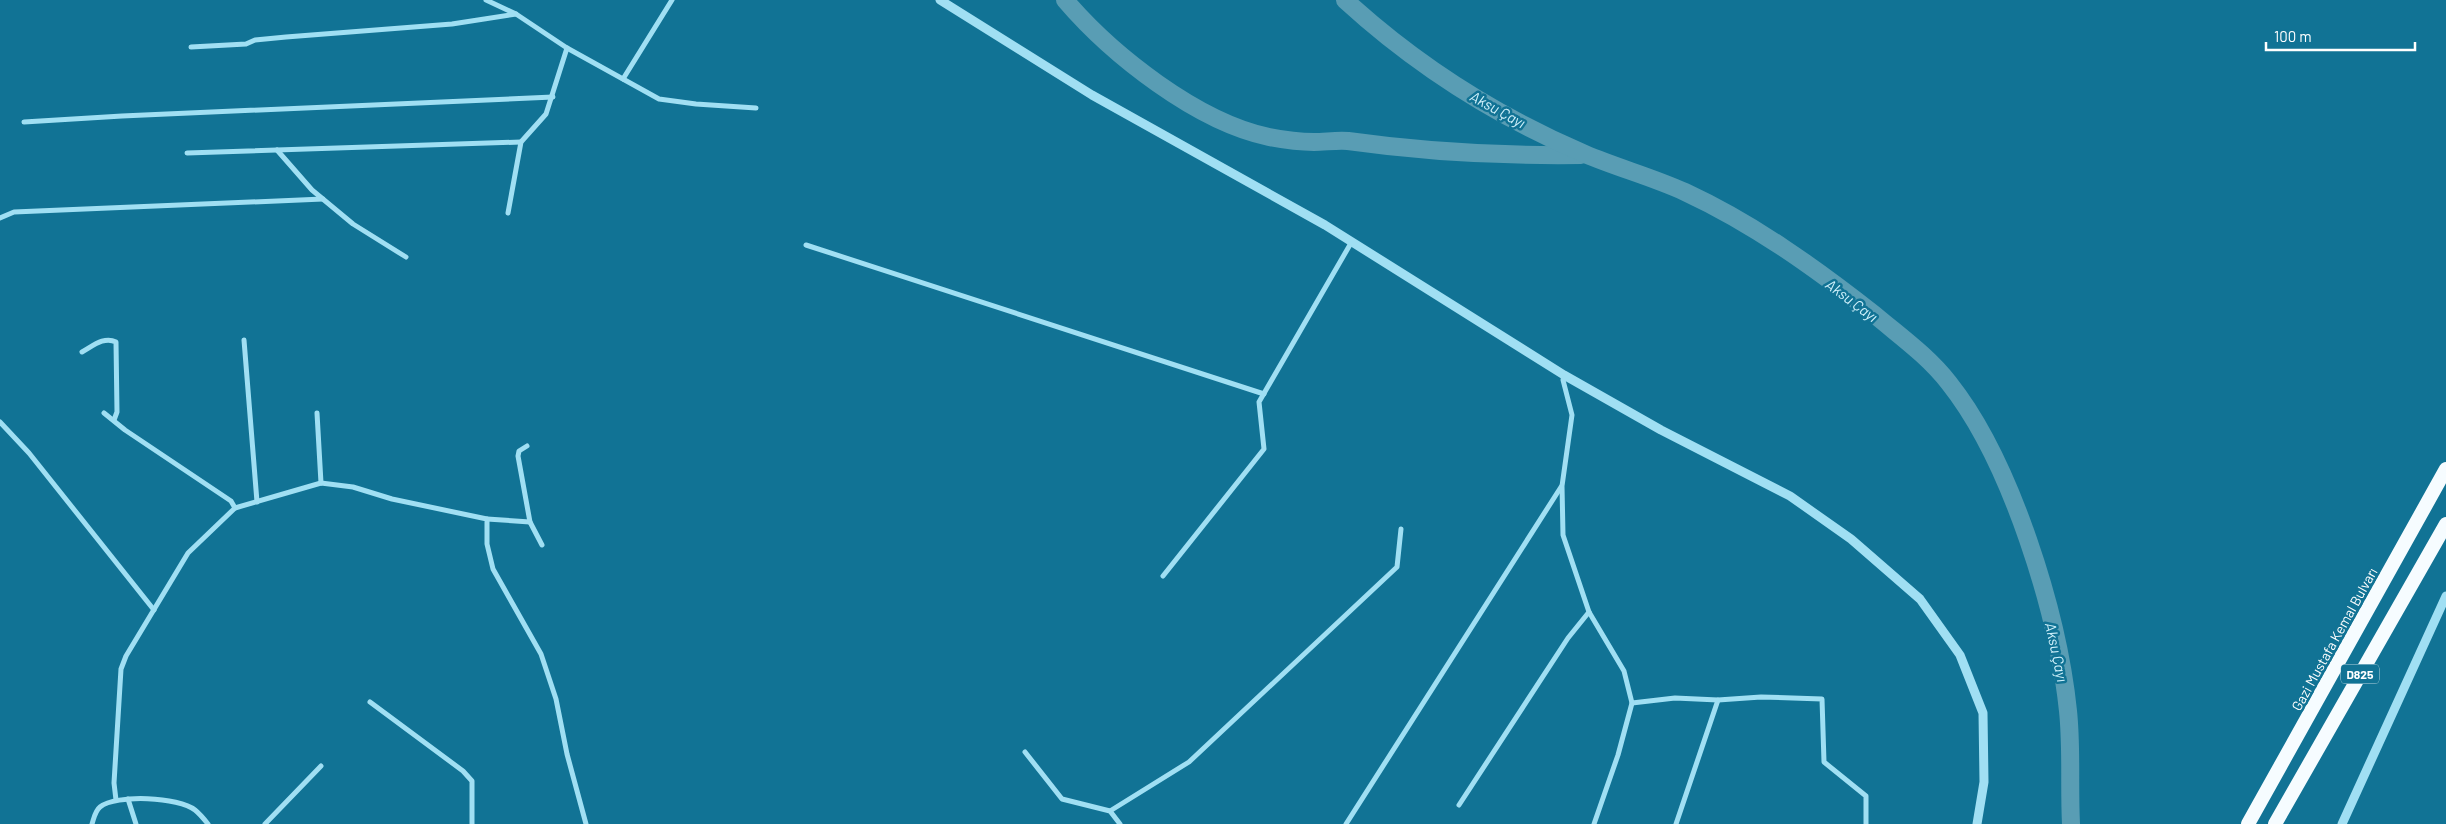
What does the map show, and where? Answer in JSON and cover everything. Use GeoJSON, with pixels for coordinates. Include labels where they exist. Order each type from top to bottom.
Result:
{"type":"FeatureCollection","features":[{"type":"Feature","properties":{"kind":"highway","name":"Gazi Mustafa Kemal Bulvarı"},"geometry":{"type":"LineString","coordinates":[[2248,824],[2446,469]]}},
{"type":"Feature","properties":{"kind":"highway","name":"D825"},"geometry":{"type":"LineString","coordinates":[[2275,824],[2446,524]]}},
{"type":"Feature","properties":{"kind":"street"},"geometry":{"type":"LineString","coordinates":[[486,0],[516,14],[567,48],[660,99],[696,104],[756,108]]}},
{"type":"Feature","properties":{"kind":"street"},"geometry":{"type":"LineString","coordinates":[[623,79],[672,0]]}},
{"type":"Feature","properties":{"kind":"street"},"geometry":{"type":"LineString","coordinates":[[940,0],[1092,95],[1325,225],[1564,375],[1661,430],[1790,496],[1851,539],[1920,599],[1960,655],[1982,713],[1984,782],[1977,824]]}},
{"type":"Feature","properties":{"kind":"street"},"geometry":{"type":"LineString","coordinates":[[191,47],[246,44],[255,40],[452,24],[516,14]]}},
{"type":"Feature","properties":{"kind":"street"},"geometry":{"type":"LineString","coordinates":[[508,213],[521,142],[546,114],[553,97],[567,48]]}},
{"type":"Feature","properties":{"kind":"street"},"geometry":{"type":"LineString","coordinates":[[24,122],[553,97]]}},
{"type":"Feature","properties":{"kind":"street"},"geometry":{"type":"LineString","coordinates":[[187,153],[521,142]]}},
{"type":"Feature","properties":{"kind":"street"},"geometry":{"type":"LineString","coordinates":[[277,150],[312,190],[353,224],[406,257]]}},
{"type":"Feature","properties":{"kind":"street"},"geometry":{"type":"LineString","coordinates":[[0,218],[14,212],[323,199]]}},
{"type":"Feature","properties":{"kind":"street"},"geometry":{"type":"LineString","coordinates":[[1163,576],[1264,449],[1259,402],[1351,243]]}},
{"type":"Feature","properties":{"kind":"street"},"geometry":{"type":"LineString","coordinates":[[806,245],[1264,394]]}},
{"type":"Feature","properties":{"kind":"street"},"geometry":{"type":"LineString","coordinates":[[82,352],[101,341],[109,340],[116,342],[117,412],[114,420]]}},
{"type":"Feature","properties":{"kind":"street"},"geometry":{"type":"LineString","coordinates":[[244,340],[257,502]]}},
{"type":"Feature","properties":{"kind":"street"},"geometry":{"type":"LineString","coordinates":[[1564,375],[1563,380],[1572,415],[1562,486],[1563,535],[1590,612],[1624,671],[1632,703],[1618,755],[1594,824]]}},
{"type":"Feature","properties":{"kind":"street"},"geometry":{"type":"LineString","coordinates":[[104,413],[231,501],[235,508]]}},
{"type":"Feature","properties":{"kind":"street"},"geometry":{"type":"LineString","coordinates":[[316,413],[321,483]]}},
{"type":"Feature","properties":{"kind":"street"},"geometry":{"type":"LineString","coordinates":[[0,422],[29,454],[154,610]]}},
{"type":"Feature","properties":{"kind":"street"},"geometry":{"type":"LineString","coordinates":[[527,446],[519,450],[518,456],[530,522],[542,545]]}},
{"type":"Feature","properties":{"kind":"street"},"geometry":{"type":"LineString","coordinates":[[116,800],[114,783],[122,669],[126,656],[188,553],[235,508],[321,483],[354,487],[392,499],[487,519],[530,522]]}},
{"type":"Feature","properties":{"kind":"street"},"geometry":{"type":"LineString","coordinates":[[1346,824],[1562,486]]}},
{"type":"Feature","properties":{"kind":"street"},"geometry":{"type":"LineString","coordinates":[[487,519],[487,544],[493,569],[541,654],[556,699],[567,754],[586,824]]}},
{"type":"Feature","properties":{"kind":"street"},"geometry":{"type":"LineString","coordinates":[[1110,811],[1190,762],[1397,567],[1401,529]]}},
{"type":"Feature","properties":{"kind":"street"},"geometry":{"type":"LineString","coordinates":[[2342,824],[2444,601]]}},
{"type":"Feature","properties":{"kind":"street"},"geometry":{"type":"LineString","coordinates":[[1459,805],[1568,638],[1590,612]]}},
{"type":"Feature","properties":{"kind":"street"},"geometry":{"type":"LineString","coordinates":[[1632,703],[1674,698],[1718,700],[1761,697],[1822,699],[1824,762],[1866,796],[1866,824]]}},
{"type":"Feature","properties":{"kind":"street"},"geometry":{"type":"LineString","coordinates":[[1676,824],[1718,700]]}},
{"type":"Feature","properties":{"kind":"street"},"geometry":{"type":"LineString","coordinates":[[370,702],[463,771],[472,781],[472,824]]}},
{"type":"Feature","properties":{"kind":"street"},"geometry":{"type":"LineString","coordinates":[[1026,752],[1062,799],[1110,811],[1120,824]]}},
{"type":"Feature","properties":{"kind":"street"},"geometry":{"type":"LineString","coordinates":[[265,824],[321,766]]}},
{"type":"Feature","properties":{"kind":"street"},"geometry":{"type":"LineString","coordinates":[[128,799],[136,824]]}},
{"type":"Feature","properties":{"kind":"street"},"geometry":{"type":"LineString","coordinates":[[92,824],[101,806],[116,800],[128,799],[177,802],[194,809],[208,824]]}},
{"type":"Feature","properties":{"kind":"waterway"},"geometry":{"type":"LineString","coordinates":[[1065,0],[1084,21],[1131,64],[1158,84],[1185,102],[1241,129],[1269,137],[1303,142],[1348,141],[1435,151],[1523,155],[1581,155]]}},
{"type":"Feature","properties":{"kind":"waterway","name":"Aksu Çayı"},"geometry":{"type":"LineString","coordinates":[[1345,0],[1400,46],[1458,87],[1489,106],[1585,154],[1685,192],[1760,233],[1830,280],[1914,347],[1941,373],[1972,415],[1992,453],[2011,495],[2042,585],[2063,672],[2068,711],[2071,824]]}}]}
